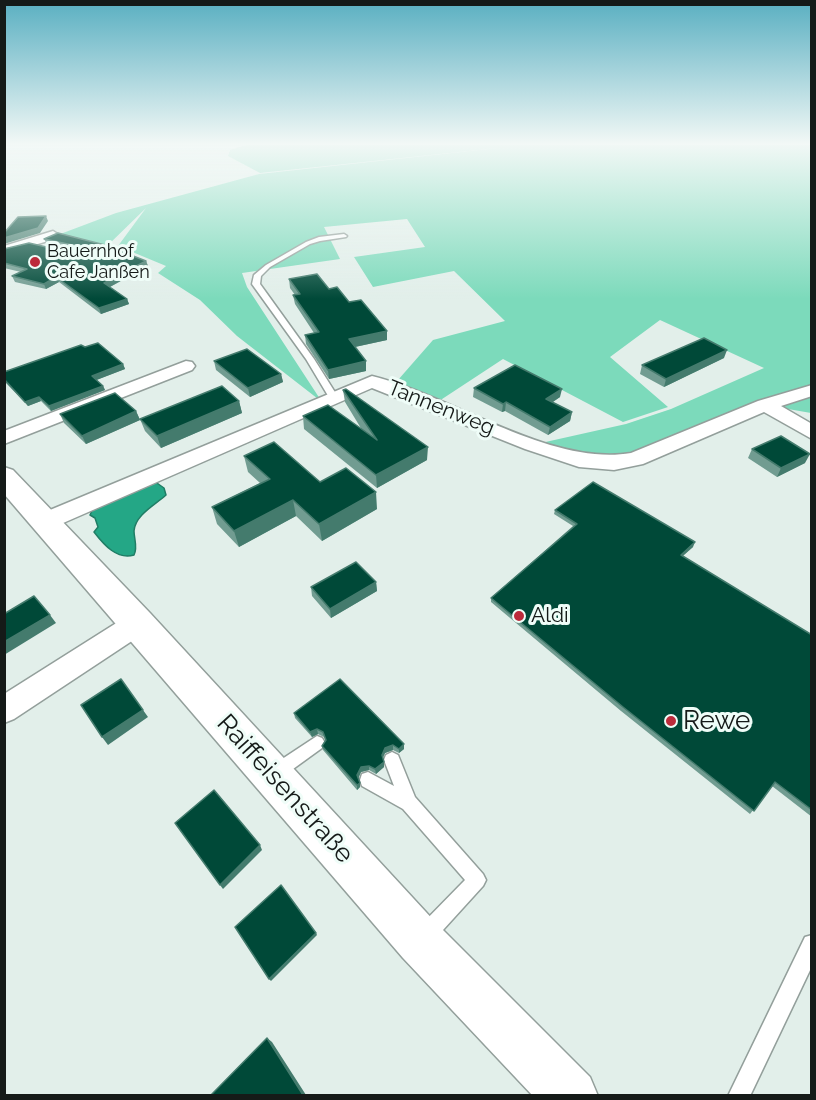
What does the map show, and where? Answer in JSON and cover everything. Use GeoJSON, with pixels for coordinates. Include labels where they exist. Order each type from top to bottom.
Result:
{"type":"FeatureCollection","features":[{"type":"Feature","properties":{"kind":"street"},"geometry":{"type":"LineString","coordinates":[[4,250],[34,245],[53,236]]}},
{"type":"Feature","properties":{"kind":"street"},"geometry":{"type":"LineString","coordinates":[[4,438],[186,366]]}},
{"type":"Feature","properties":{"kind":"street","name":"Tannenweg"},"geometry":{"type":"LineString","coordinates":[[46,521],[372,381],[532,445],[579,460],[593,462],[636,459],[765,405],[812,390]]}},
{"type":"Feature","properties":{"kind":"street"},"geometry":{"type":"LineString","coordinates":[[765,405],[812,433]]}},
{"type":"Feature","properties":{"kind":"street","name":"Raiffeisenstraße"},"geometry":{"type":"LineString","coordinates":[[4,476],[420,940],[571,1095]]}},
{"type":"Feature","properties":{"kind":"street"},"geometry":{"type":"LineString","coordinates":[[4,710],[138,623]]}},
{"type":"Feature","properties":{"kind":"lane"},"geometry":{"type":"LineString","coordinates":[[333,397],[310,359],[256,285],[258,275],[268,266],[308,243],[319,239],[344,236]]}},
{"type":"Feature","properties":{"kind":"lane"},"geometry":{"type":"LineString","coordinates":[[271,775],[317,743]]}},
{"type":"Feature","properties":{"kind":"lane"},"geometry":{"type":"LineString","coordinates":[[392,760],[410,803],[477,880],[420,940]]}},
{"type":"Feature","properties":{"kind":"lane"},"geometry":{"type":"LineString","coordinates":[[368,780],[410,803]]}},
{"type":"Feature","properties":{"kind":"lane"},"geometry":{"type":"LineString","coordinates":[[739,1095],[812,944]]}},
{"type":"Feature","properties":{"kind":"shaded area"},"geometry":{"type":"Polygon","coordinates":[[[177,196],[811,196],[811,413],[765,405],[614,463],[532,445],[626,424],[671,409],[764,368],[660,320],[610,357],[668,407],[623,422],[503,359],[433,405],[391,388],[433,340],[505,321],[454,271],[373,287],[354,257],[425,247],[407,219],[324,227],[340,259],[242,273],[247,287],[322,402],[237,336],[200,300],[158,273],[166,266],[118,246],[146,208],[104,249],[55,236],[116,213],[177,196]]]}},
{"type":"Feature","properties":{"kind":"shaded area"},"geometry":{"type":"Polygon","coordinates":[[[154,481],[164,488],[166,495],[146,511],[135,525],[134,555],[117,553],[94,532],[98,527],[95,518],[90,515],[93,508],[154,481]]]}},
{"type":"Feature","properties":{"kind":"building"},"geometry":{"type":"Polygon","coordinates":[[[46,216],[38,228],[4,238],[4,233],[18,217],[46,216]]]}},
{"type":"Feature","properties":{"kind":"building"},"geometry":{"type":"Polygon","coordinates":[[[58,233],[105,245],[146,261],[104,283],[127,299],[99,308],[56,277],[44,284],[12,276],[27,269],[4,263],[4,249],[29,243],[81,255],[86,251],[82,247],[44,239],[58,233]]]}},
{"type":"Feature","properties":{"kind":"building"},"geometry":{"type":"Polygon","coordinates":[[[317,274],[329,289],[337,287],[349,302],[361,300],[387,331],[349,339],[366,361],[328,370],[305,335],[319,332],[293,295],[300,294],[289,279],[317,274]]]}},
{"type":"Feature","properties":{"kind":"building"},"geometry":{"type":"Polygon","coordinates":[[[704,338],[727,350],[666,379],[642,365],[704,338]]]}},
{"type":"Feature","properties":{"kind":"building"},"geometry":{"type":"Polygon","coordinates":[[[98,343],[123,364],[92,376],[103,386],[49,406],[39,397],[25,402],[4,379],[4,372],[81,345],[85,347],[98,343]]]}},
{"type":"Feature","properties":{"kind":"building"},"geometry":{"type":"Polygon","coordinates":[[[247,349],[281,374],[248,388],[214,361],[247,349]]]}},
{"type":"Feature","properties":{"kind":"building"},"geometry":{"type":"Polygon","coordinates":[[[515,365],[562,389],[546,399],[572,412],[550,427],[506,402],[503,404],[474,388],[515,365]]]}},
{"type":"Feature","properties":{"kind":"building"},"geometry":{"type":"Polygon","coordinates":[[[222,386],[239,401],[157,436],[140,419],[222,386]]]}},
{"type":"Feature","properties":{"kind":"building"},"geometry":{"type":"Polygon","coordinates":[[[346,389],[428,447],[376,475],[303,416],[328,405],[377,440],[343,390],[346,389]]]}},
{"type":"Feature","properties":{"kind":"building"},"geometry":{"type":"Polygon","coordinates":[[[115,393],[136,411],[82,436],[60,414],[115,393]]]}},
{"type":"Feature","properties":{"kind":"building"},"geometry":{"type":"Polygon","coordinates":[[[781,436],[810,454],[781,468],[752,449],[781,436]]]}},
{"type":"Feature","properties":{"kind":"building"},"geometry":{"type":"Polygon","coordinates":[[[274,442],[320,482],[346,468],[376,492],[319,524],[293,500],[234,531],[212,507],[270,479],[244,456],[274,442]]]}},
{"type":"Feature","properties":{"kind":"building"},"geometry":{"type":"Polygon","coordinates":[[[593,482],[695,542],[681,555],[812,635],[812,810],[775,782],[754,811],[491,598],[577,524],[555,510],[593,482]]]}},
{"type":"Feature","properties":{"kind":"building"},"geometry":{"type":"Polygon","coordinates":[[[356,562],[376,582],[330,609],[311,587],[356,562]]]}},
{"type":"Feature","properties":{"kind":"building"},"geometry":{"type":"Polygon","coordinates":[[[34,596],[50,615],[4,642],[4,614],[34,596]]]}},
{"type":"Feature","properties":{"kind":"building"},"geometry":{"type":"Polygon","coordinates":[[[121,679],[143,710],[102,737],[81,705],[121,679]]]}},
{"type":"Feature","properties":{"kind":"building"},"geometry":{"type":"Polygon","coordinates":[[[340,679],[404,744],[399,749],[393,745],[385,748],[382,755],[384,762],[375,769],[369,766],[361,767],[357,775],[360,783],[357,785],[322,746],[326,740],[323,732],[317,729],[310,732],[294,713],[340,679]]]}},
{"type":"Feature","properties":{"kind":"building"},"geometry":{"type":"Polygon","coordinates":[[[214,790],[260,845],[220,885],[175,823],[214,790]]]}},
{"type":"Feature","properties":{"kind":"building"},"geometry":{"type":"Polygon","coordinates":[[[281,885],[316,933],[269,979],[235,927],[281,885]]]}},
{"type":"Feature","properties":{"kind":"building"},"geometry":{"type":"Polygon","coordinates":[[[267,1038],[303,1095],[211,1095],[267,1038]]]}},
{"type":"Feature","properties":{"kind":"place","name":"Bauernhof Cafe Janßen"},"geometry":{"type":"Point","coordinates":[35,262]}},
{"type":"Feature","properties":{"kind":"place","name":"Aldi"},"geometry":{"type":"Point","coordinates":[519,616]}},
{"type":"Feature","properties":{"kind":"place","name":"Rewe"},"geometry":{"type":"Point","coordinates":[671,721]}}]}
